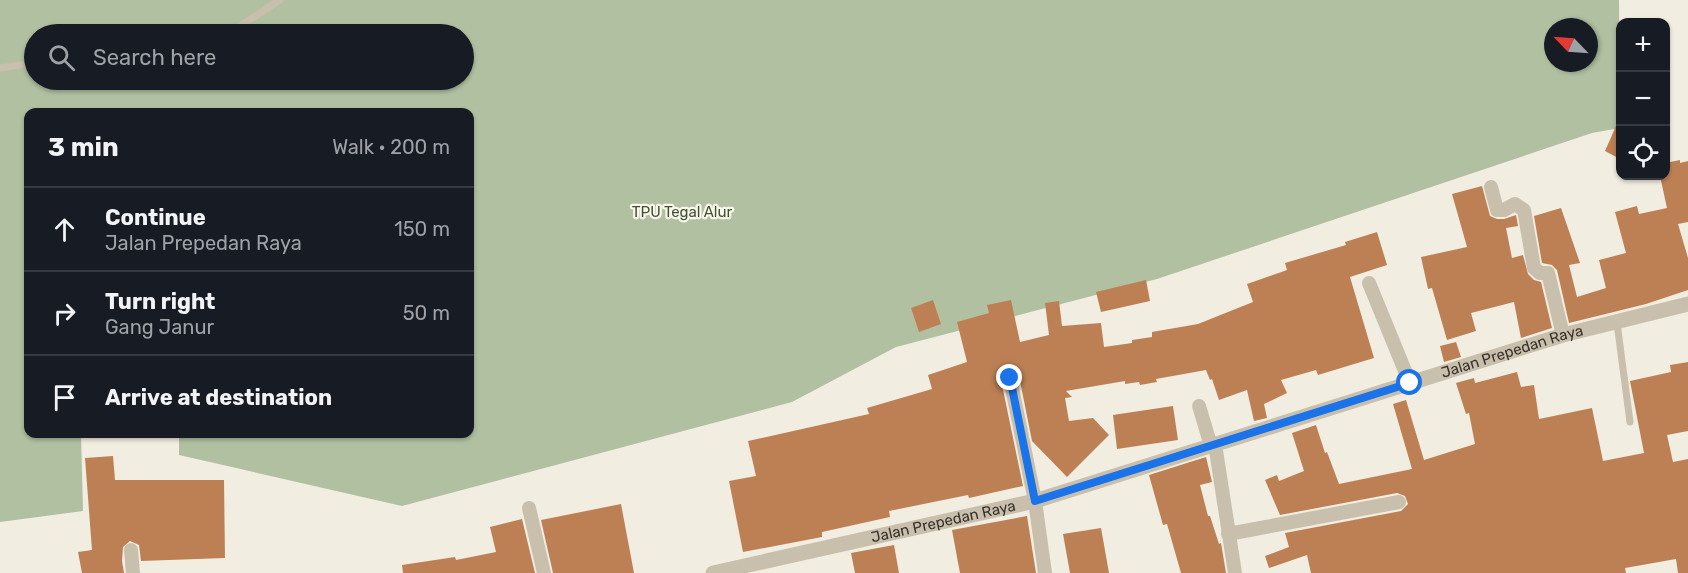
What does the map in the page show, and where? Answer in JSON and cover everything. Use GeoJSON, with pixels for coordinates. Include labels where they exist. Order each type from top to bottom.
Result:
{"type":"FeatureCollection","features":[{"type":"Feature","properties":{"kind":"street"},"geometry":{"type":"LineString","coordinates":[[1491,187],[1497,210],[1504,210],[1515,204],[1524,210],[1534,268],[1540,273],[1548,273],[1563,335]]}},
{"type":"Feature","properties":{"kind":"street"},"geometry":{"type":"LineString","coordinates":[[1369,283],[1410,383]]}},
{"type":"Feature","properties":{"kind":"street","name":"Jalan Prepedan Raya"},"geometry":{"type":"LineString","coordinates":[[712,573],[1035,501],[1563,335],[1688,304]]}},
{"type":"Feature","properties":{"kind":"street"},"geometry":{"type":"LineString","coordinates":[[1010,378],[1035,501],[1045,573]]}},
{"type":"Feature","properties":{"kind":"street"},"geometry":{"type":"LineString","coordinates":[[1199,406],[1213,445],[1235,573]]}},
{"type":"Feature","properties":{"kind":"street"},"geometry":{"type":"LineString","coordinates":[[1228,534],[1399,502]]}},
{"type":"Feature","properties":{"kind":"street"},"geometry":{"type":"LineString","coordinates":[[530,508],[544,573]]}},
{"type":"Feature","properties":{"kind":"street"},"geometry":{"type":"LineString","coordinates":[[131,550],[133,573]]}},
{"type":"Feature","properties":{"kind":"lane"},"geometry":{"type":"LineString","coordinates":[[243,24],[280,0]]}},
{"type":"Feature","properties":{"kind":"lane"},"geometry":{"type":"LineString","coordinates":[[0,68],[24,64]]}},
{"type":"Feature","properties":{"kind":"lane"},"geometry":{"type":"LineString","coordinates":[[1617,323],[1630,422]]}},
{"type":"Feature","properties":{"kind":"green space","name":"TPU Tegal Alur"},"geometry":{"type":"Polygon","coordinates":[[[0,0],[1619,0],[1619,18],[1616,18],[1616,129],[1592,133],[1157,279],[896,347],[792,402],[402,506],[179,455],[179,438],[474,438],[474,108],[24,108],[24,438],[81,438],[83,511],[0,522],[0,0]]]}},
{"type":"Feature","properties":{"kind":"building"},"geometry":{"type":"Polygon","coordinates":[[[1616,126],[1616,157],[1605,151],[1616,126]]]}},
{"type":"Feature","properties":{"kind":"building"},"geometry":{"type":"Polygon","coordinates":[[[1688,161],[1688,222],[1678,224],[1688,258],[1688,290],[1646,304],[1569,323],[1557,270],[1552,265],[1542,263],[1534,216],[1561,208],[1580,263],[1569,265],[1577,297],[1606,288],[1599,260],[1626,253],[1615,212],[1637,206],[1639,214],[1667,208],[1661,180],[1670,180],[1670,162],[1688,161]]]}},
{"type":"Feature","properties":{"kind":"building"},"geometry":{"type":"Polygon","coordinates":[[[1482,186],[1490,216],[1504,219],[1516,215],[1518,226],[1506,228],[1512,258],[1523,255],[1528,274],[1534,280],[1541,282],[1552,328],[1521,338],[1514,302],[1471,313],[1476,331],[1447,340],[1432,288],[1428,289],[1421,257],[1467,247],[1452,194],[1482,186]]]}},
{"type":"Feature","properties":{"kind":"building"},"geometry":{"type":"Polygon","coordinates":[[[1377,232],[1387,265],[1350,277],[1374,358],[1318,375],[1316,370],[1281,380],[1287,393],[1264,404],[1267,418],[1254,421],[1247,390],[1219,400],[1212,379],[1210,380],[1206,370],[1156,379],[1157,382],[1140,385],[1139,382],[1125,384],[1125,381],[1066,391],[1072,397],[1065,398],[1069,421],[1093,418],[1109,435],[1067,477],[1032,441],[1019,376],[1013,370],[1008,369],[1002,375],[1001,380],[1023,486],[969,498],[968,495],[889,511],[890,517],[822,532],[822,537],[743,552],[729,481],[756,476],[748,441],[869,414],[867,408],[932,389],[928,375],[967,362],[957,322],[989,313],[987,305],[1011,300],[1020,342],[1049,335],[1045,303],[1059,301],[1062,326],[1101,323],[1104,347],[1132,343],[1132,340],[1152,337],[1152,332],[1198,324],[1253,302],[1247,284],[1287,270],[1285,263],[1346,245],[1345,242],[1377,232]]]}},
{"type":"Feature","properties":{"kind":"building"},"geometry":{"type":"Polygon","coordinates":[[[1146,280],[1150,301],[1101,312],[1096,292],[1146,280]]]}},
{"type":"Feature","properties":{"kind":"building"},"geometry":{"type":"Polygon","coordinates":[[[933,300],[941,324],[919,332],[911,308],[933,300]]]}},
{"type":"Feature","properties":{"kind":"building"},"geometry":{"type":"Polygon","coordinates":[[[1456,342],[1461,357],[1444,362],[1440,346],[1456,342]]]}},
{"type":"Feature","properties":{"kind":"building"},"geometry":{"type":"Polygon","coordinates":[[[1688,362],[1688,431],[1667,435],[1673,462],[1688,459],[1688,573],[1678,573],[1676,559],[1625,568],[1626,573],[1311,573],[1307,555],[1269,568],[1265,556],[1289,547],[1285,533],[1401,511],[1408,504],[1405,496],[1397,493],[1280,515],[1265,480],[1277,475],[1279,481],[1304,471],[1292,433],[1316,425],[1339,484],[1412,469],[1393,404],[1406,400],[1424,460],[1475,444],[1469,413],[1466,414],[1456,383],[1474,378],[1475,383],[1517,372],[1521,387],[1534,385],[1539,419],[1592,408],[1603,461],[1644,453],[1630,381],[1671,372],[1670,365],[1688,362]]]}},
{"type":"Feature","properties":{"kind":"building"},"geometry":{"type":"Polygon","coordinates":[[[1173,406],[1178,440],[1117,449],[1113,415],[1173,406]]]}},
{"type":"Feature","properties":{"kind":"building"},"geometry":{"type":"Polygon","coordinates":[[[113,456],[115,480],[224,480],[225,558],[141,561],[139,545],[130,541],[123,547],[124,573],[82,573],[78,552],[92,550],[85,458],[113,456]]]}},
{"type":"Feature","properties":{"kind":"building"},"geometry":{"type":"Polygon","coordinates":[[[1206,457],[1212,482],[1200,485],[1208,516],[1210,516],[1219,544],[1221,543],[1226,573],[1181,573],[1167,524],[1163,525],[1149,475],[1206,457]]]}},
{"type":"Feature","properties":{"kind":"building"},"geometry":{"type":"Polygon","coordinates":[[[621,504],[634,573],[553,573],[541,520],[621,504]]]}},
{"type":"Feature","properties":{"kind":"building"},"geometry":{"type":"Polygon","coordinates":[[[1027,516],[1036,573],[960,573],[952,530],[1027,516]]]}},
{"type":"Feature","properties":{"kind":"building"},"geometry":{"type":"Polygon","coordinates":[[[522,519],[535,573],[403,573],[402,565],[455,557],[456,560],[496,552],[490,527],[522,519]]]}},
{"type":"Feature","properties":{"kind":"building"},"geometry":{"type":"Polygon","coordinates":[[[1101,528],[1109,573],[1070,573],[1063,534],[1101,528]]]}},
{"type":"Feature","properties":{"kind":"building"},"geometry":{"type":"Polygon","coordinates":[[[894,545],[899,573],[855,573],[851,553],[894,545]]]}},
{"type":"Feature","properties":{"kind":"route"},"geometry":{"type":"LineString","coordinates":[[1010,378],[1035,501],[1410,383]]}}]}
